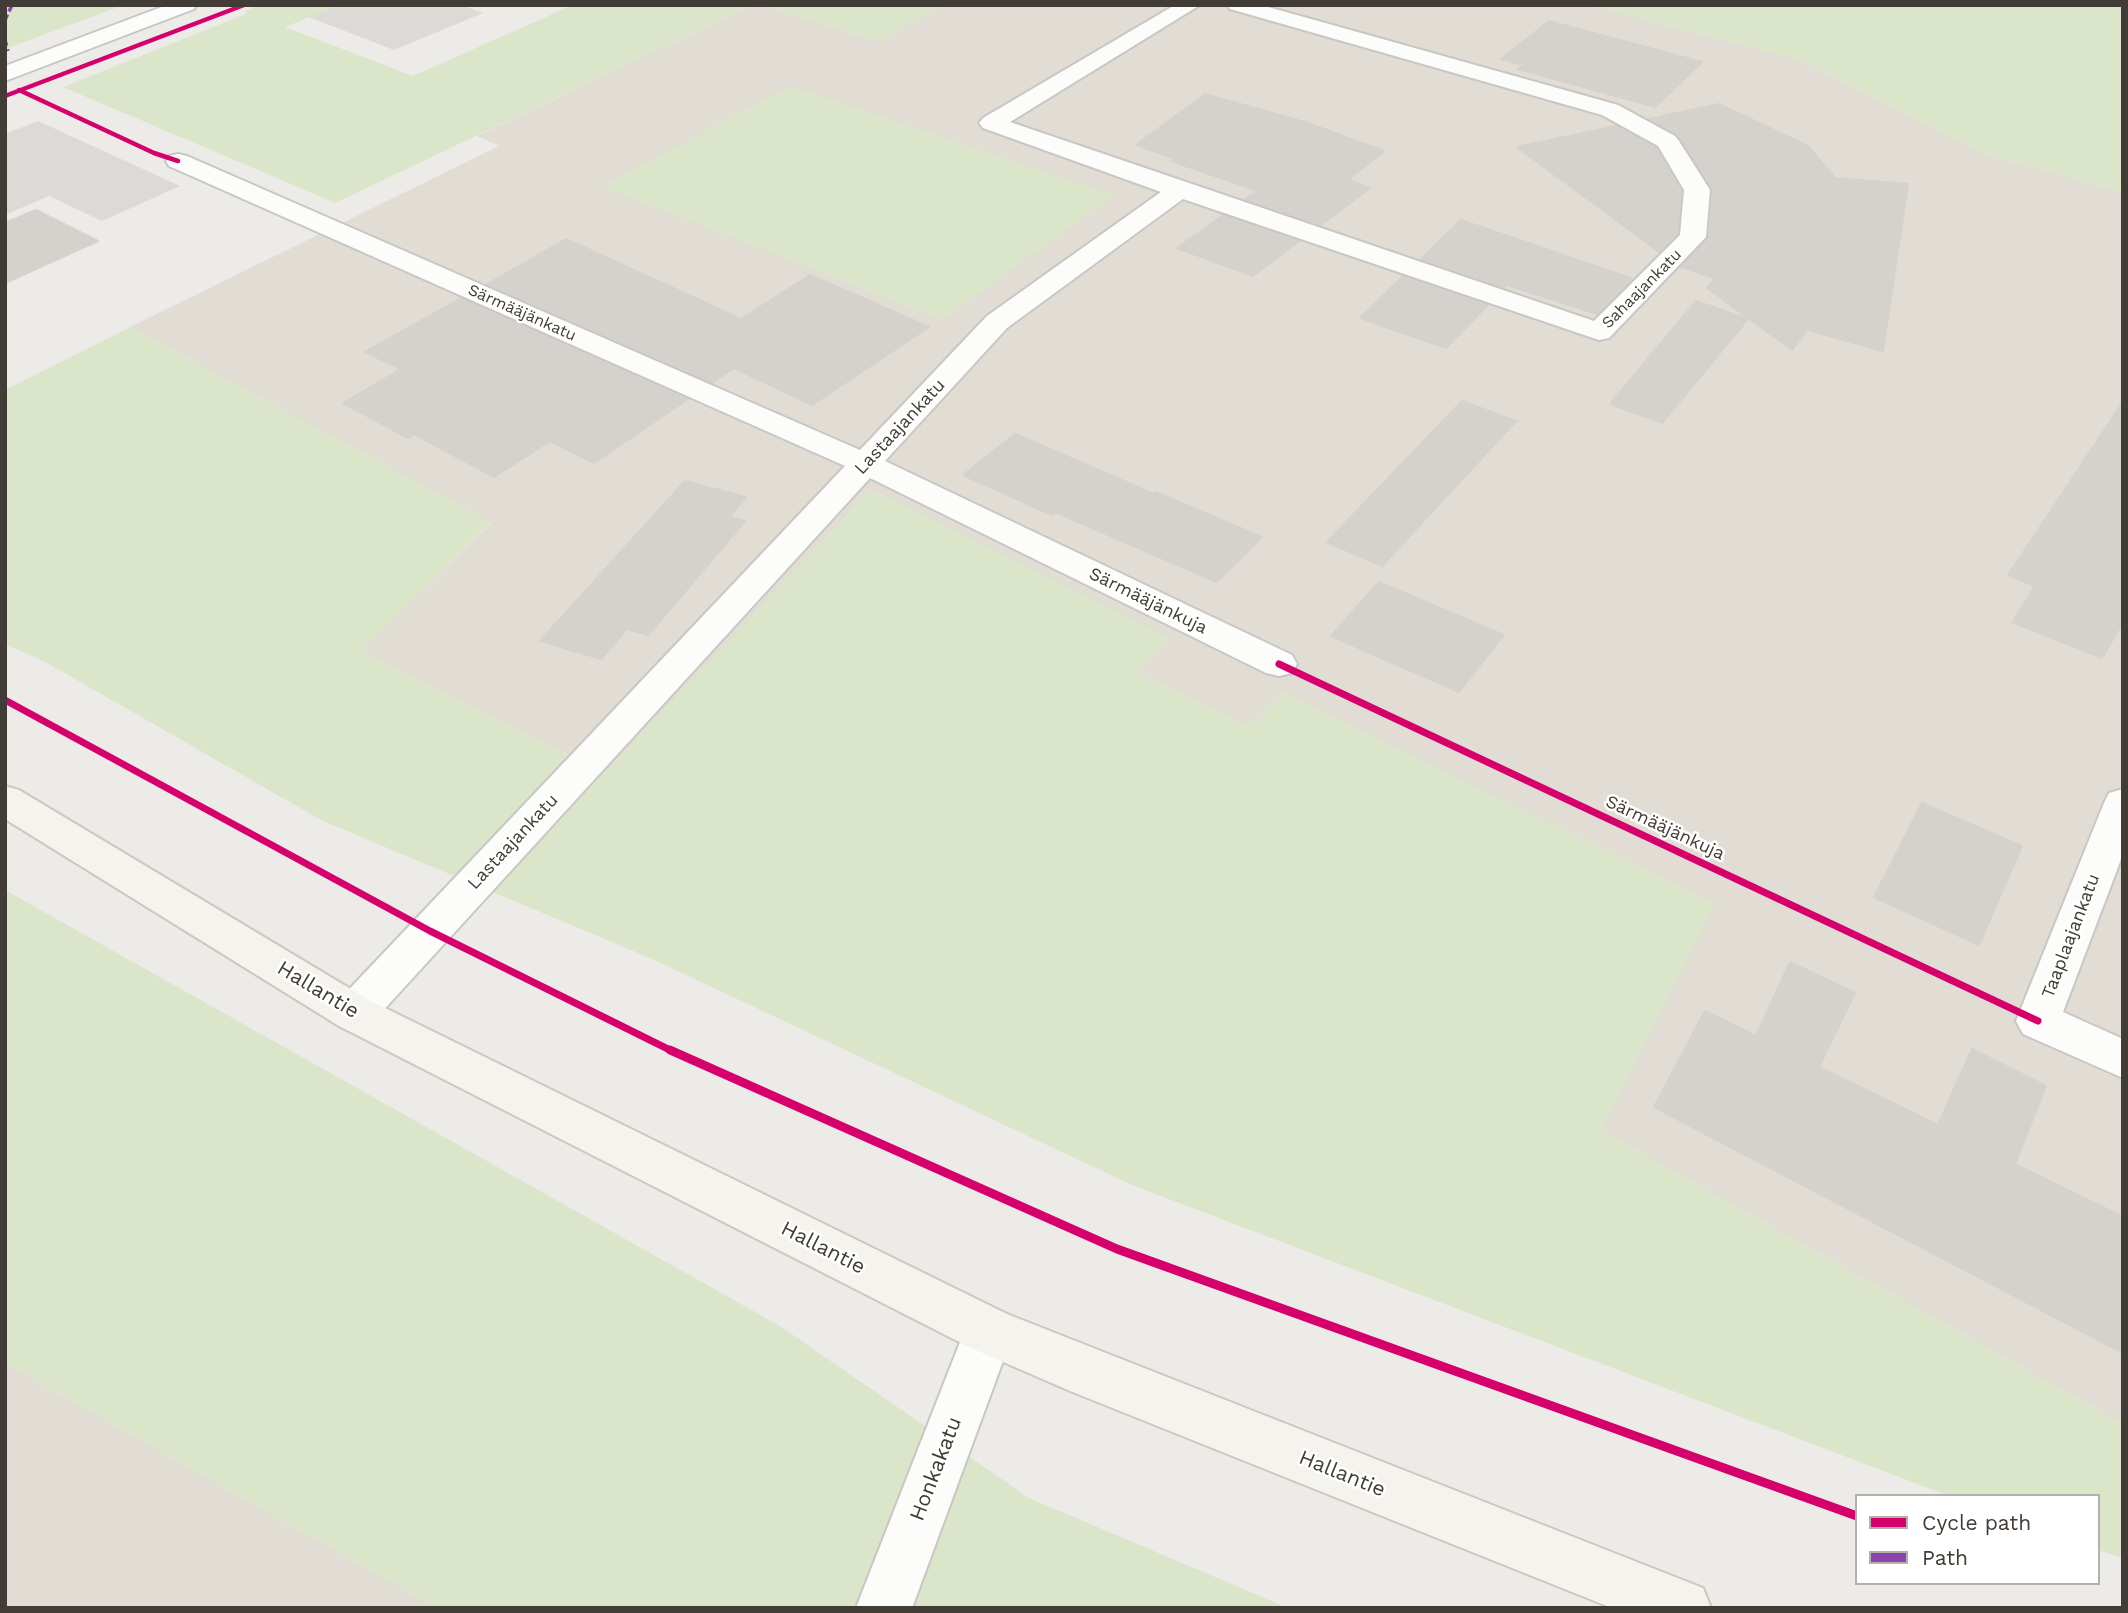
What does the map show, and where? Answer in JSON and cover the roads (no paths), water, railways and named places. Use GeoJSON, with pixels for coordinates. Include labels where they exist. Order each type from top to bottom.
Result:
{"type":"FeatureCollection","features":[{"type":"Feature","properties":{"kind":"street"},"geometry":{"type":"LineString","coordinates":[[5,74],[187,5]]}},
{"type":"Feature","properties":{"kind":"street"},"geometry":{"type":"LineString","coordinates":[[1180,190],[991,123],[1191,5]]}},
{"type":"Feature","properties":{"kind":"street","name":"Sahaajankatu"},"geometry":{"type":"LineString","coordinates":[[1180,190],[1599,332],[1693,237],[1697,190],[1667,141],[1610,110],[1237,5]]}},
{"type":"Feature","properties":{"kind":"street","name":"Särmääjänkatu"},"geometry":{"type":"LineString","coordinates":[[178,161],[866,464]]}},
{"type":"Feature","properties":{"kind":"street","name":"Lastaajankatu"},"geometry":{"type":"LineString","coordinates":[[354,1013],[997,322],[1180,190]]}},
{"type":"Feature","properties":{"kind":"street","name":"Särmääjänkuja"},"geometry":{"type":"LineString","coordinates":[[866,464],[1279,664]]}},
{"type":"Feature","properties":{"kind":"street","name":"Hallantie"},"geometry":{"type":"LineString","coordinates":[[5,800],[354,1013],[989,1331],[1070,1366],[1683,1608]]}},
{"type":"Feature","properties":{"kind":"street","name":"Taaplaajankatu"},"geometry":{"type":"LineString","coordinates":[[2123,803],[2038,1021],[2123,1059]]}},
{"type":"Feature","properties":{"kind":"street","name":"Honkakatu"},"geometry":{"type":"LineString","coordinates":[[884,1608],[989,1331]]}}]}
